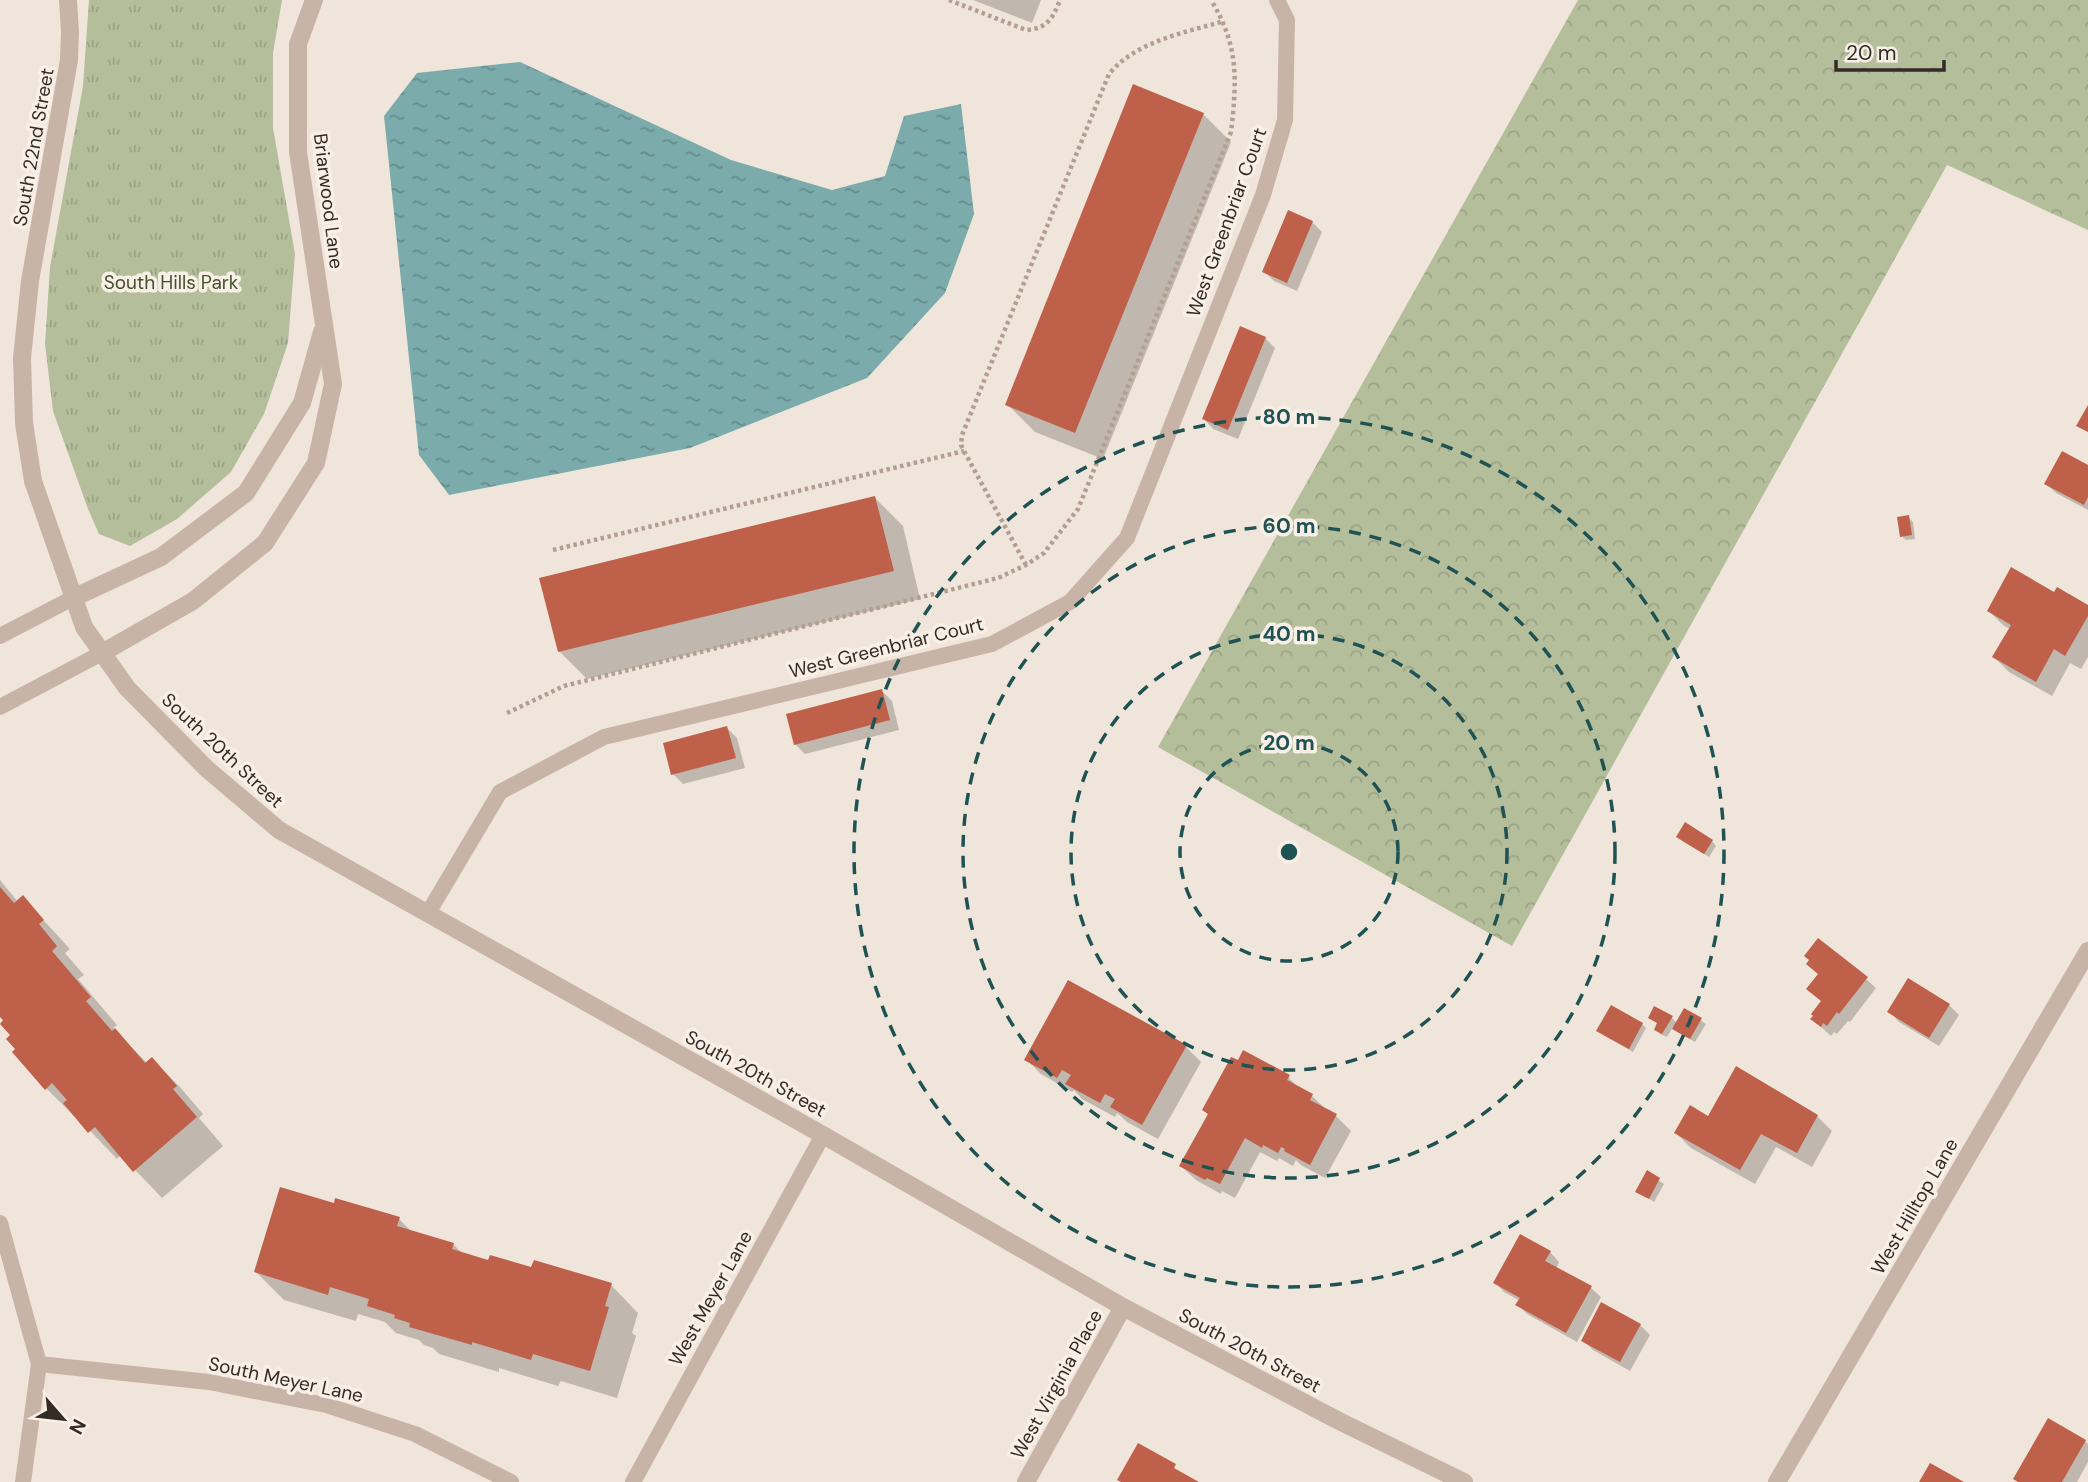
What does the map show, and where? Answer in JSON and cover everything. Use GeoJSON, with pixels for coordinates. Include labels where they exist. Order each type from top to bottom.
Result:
{"type":"FeatureCollection","features":[{"type":"Feature","properties":{"kind":"street","name":"South 22nd Street"},"geometry":{"type":"LineString","coordinates":[[68,0],[71,32],[69,60],[30,281],[22,358],[24,423],[33,481],[84,627]]}},
{"type":"Feature","properties":{"kind":"street","name":"Briarwood Lane"},"geometry":{"type":"LineString","coordinates":[[102,653],[193,601],[265,543],[316,463],[333,384],[298,152],[298,44],[314,0]]}},
{"type":"Feature","properties":{"kind":"street","name":"Briarwood Lane"},"geometry":{"type":"LineString","coordinates":[[74,598],[161,557],[246,493],[302,403],[324,325]]}},
{"type":"Feature","properties":{"kind":"street","name":"South 20th Street"},"geometry":{"type":"LineString","coordinates":[[84,627],[127,688],[207,769],[279,830],[823,1135],[1123,1307],[1339,1421],[1464,1482]]}},
{"type":"Feature","properties":{"kind":"street","name":"West Hilltop Lane"},"geometry":{"type":"LineString","coordinates":[[1777,1482],[2088,950]]}},
{"type":"Feature","properties":{"kind":"street","name":"West Virginia Place"},"geometry":{"type":"LineString","coordinates":[[1026,1482],[1123,1307]]}},
{"type":"Feature","properties":{"kind":"lane","name":"West Greenbriar Court"},"geometry":{"type":"LineString","coordinates":[[428,913],[500,792],[604,737],[992,645],[1070,602],[1127,538],[1263,195],[1285,120],[1287,20],[1277,0]]}},
{"type":"Feature","properties":{"kind":"lane"},"geometry":{"type":"LineString","coordinates":[[0,636],[74,598]]}},
{"type":"Feature","properties":{"kind":"lane"},"geometry":{"type":"LineString","coordinates":[[0,707],[102,653]]}},
{"type":"Feature","properties":{"kind":"lane","name":"West Meyer Lane"},"geometry":{"type":"LineString","coordinates":[[633,1482],[823,1135]]}},
{"type":"Feature","properties":{"kind":"lane"},"geometry":{"type":"LineString","coordinates":[[0,1223],[39,1364],[23,1482]]}},
{"type":"Feature","properties":{"kind":"lane","name":"South Meyer Lane"},"geometry":{"type":"LineString","coordinates":[[39,1364],[209,1382],[326,1405],[415,1434],[511,1482]]}},
{"type":"Feature","properties":{"kind":"path"},"geometry":{"type":"LineString","coordinates":[[949,0],[1026,30],[1037,30],[1049,22],[1060,0]]}},
{"type":"Feature","properties":{"kind":"path"},"geometry":{"type":"LineString","coordinates":[[507,713],[564,686],[998,578],[1044,553],[1078,509],[1231,132],[1236,93],[1234,56],[1224,21],[1211,0]]}},
{"type":"Feature","properties":{"kind":"path"},"geometry":{"type":"LineString","coordinates":[[1026,565],[961,445],[962,435],[1109,74],[1118,62],[1151,43],[1224,21]]}},
{"type":"Feature","properties":{"kind":"path"},"geometry":{"type":"LineString","coordinates":[[553,550],[964,451]]}},
{"type":"Feature","properties":{"kind":"green space","name":"South Hills Park"},"geometry":{"type":"Polygon","coordinates":[[[89,0],[282,0],[273,53],[273,128],[295,254],[288,343],[264,414],[231,472],[177,519],[130,546],[99,534],[88,509],[53,411],[45,344],[50,267],[83,86],[89,0]]]}},
{"type":"Feature","properties":{"kind":"green space"},"geometry":{"type":"Polygon","coordinates":[[[1578,0],[2088,0],[2088,230],[1947,165],[1512,946],[1158,747],[1578,0]]]}},
{"type":"Feature","properties":{"kind":"water"},"geometry":{"type":"Polygon","coordinates":[[[520,62],[731,160],[832,190],[885,176],[904,116],[961,104],[974,214],[945,293],[867,378],[690,448],[449,495],[419,455],[384,116],[417,73],[520,62]]]}},
{"type":"Feature","properties":{"kind":"building"},"geometry":{"type":"Polygon","coordinates":[[[1133,84],[1204,113],[1075,433],[1005,405],[1133,84]]]}},
{"type":"Feature","properties":{"kind":"building"},"geometry":{"type":"Polygon","coordinates":[[[1288,210],[1313,221],[1287,283],[1262,272],[1288,210]]]}},
{"type":"Feature","properties":{"kind":"building"},"geometry":{"type":"Polygon","coordinates":[[[1240,326],[1266,337],[1228,430],[1202,419],[1240,326]]]}},
{"type":"Feature","properties":{"kind":"building"},"geometry":{"type":"Polygon","coordinates":[[[2088,405],[2088,432],[2076,426],[2088,405]]]}},
{"type":"Feature","properties":{"kind":"building"},"geometry":{"type":"Polygon","coordinates":[[[2062,451],[2088,465],[2088,497],[2084,505],[2044,484],[2062,451]]]}},
{"type":"Feature","properties":{"kind":"building"},"geometry":{"type":"Polygon","coordinates":[[[875,496],[894,571],[558,652],[539,578],[875,496]]]}},
{"type":"Feature","properties":{"kind":"building"},"geometry":{"type":"Polygon","coordinates":[[[1909,515],[1912,535],[1900,537],[1897,517],[1909,515]]]}},
{"type":"Feature","properties":{"kind":"building"},"geometry":{"type":"Polygon","coordinates":[[[2011,567],[2054,592],[2057,587],[2088,605],[2088,616],[2065,656],[2054,649],[2036,682],[1992,657],[2011,625],[1987,611],[2011,567]]]}},
{"type":"Feature","properties":{"kind":"building"},"geometry":{"type":"Polygon","coordinates":[[[882,689],[890,720],[794,745],[786,714],[882,689]]]}},
{"type":"Feature","properties":{"kind":"building"},"geometry":{"type":"Polygon","coordinates":[[[727,726],[736,758],[671,775],[663,743],[727,726]]]}},
{"type":"Feature","properties":{"kind":"building"},"geometry":{"type":"Polygon","coordinates":[[[1685,822],[1713,840],[1704,854],[1676,837],[1685,822]]]}},
{"type":"Feature","properties":{"kind":"building"},"geometry":{"type":"Polygon","coordinates":[[[0,887],[14,903],[23,895],[44,920],[39,924],[57,946],[52,951],[91,997],[86,1001],[112,1031],[115,1028],[145,1063],[152,1057],[177,1086],[173,1089],[197,1117],[133,1172],[95,1127],[88,1133],[63,1103],[67,1100],[52,1083],[45,1090],[12,1052],[15,1049],[6,1039],[10,1035],[0,1024],[3,1020],[0,1017],[0,887]]]}},
{"type":"Feature","properties":{"kind":"building"},"geometry":{"type":"Polygon","coordinates":[[[1818,938],[1868,977],[1839,1014],[1837,1012],[1827,1026],[1823,1023],[1821,1027],[1810,1019],[1821,1001],[1806,989],[1818,974],[1806,964],[1809,960],[1804,956],[1818,938]]]}},
{"type":"Feature","properties":{"kind":"building"},"geometry":{"type":"Polygon","coordinates":[[[1908,978],[1950,1004],[1929,1038],[1887,1012],[1908,978]]]}},
{"type":"Feature","properties":{"kind":"building"},"geometry":{"type":"Polygon","coordinates":[[[1068,980],[1187,1045],[1142,1125],[1110,1107],[1115,1099],[1105,1094],[1100,1103],[1065,1084],[1071,1075],[1062,1070],[1057,1078],[1024,1060],[1068,980]]]}},
{"type":"Feature","properties":{"kind":"building"},"geometry":{"type":"Polygon","coordinates":[[[1611,1005],[1643,1023],[1629,1049],[1596,1031],[1611,1005]]]}},
{"type":"Feature","properties":{"kind":"building"},"geometry":{"type":"Polygon","coordinates":[[[1654,1006],[1673,1016],[1662,1034],[1654,1030],[1657,1023],[1648,1018],[1654,1006]]]}},
{"type":"Feature","properties":{"kind":"building"},"geometry":{"type":"Polygon","coordinates":[[[1684,1008],[1702,1018],[1690,1039],[1672,1029],[1684,1008]]]}},
{"type":"Feature","properties":{"kind":"building"},"geometry":{"type":"Polygon","coordinates":[[[1243,1050],[1290,1075],[1287,1080],[1313,1094],[1310,1100],[1337,1114],[1310,1165],[1281,1147],[1278,1153],[1245,1138],[1220,1184],[1207,1178],[1205,1180],[1179,1166],[1208,1114],[1202,1110],[1231,1057],[1238,1060],[1243,1050]]]}},
{"type":"Feature","properties":{"kind":"building"},"geometry":{"type":"Polygon","coordinates":[[[1736,1066],[1818,1115],[1797,1153],[1761,1134],[1740,1170],[1674,1133],[1690,1105],[1708,1116],[1736,1066]]]}},
{"type":"Feature","properties":{"kind":"building"},"geometry":{"type":"Polygon","coordinates":[[[1647,1170],[1660,1178],[1649,1199],[1635,1192],[1647,1170]]]}},
{"type":"Feature","properties":{"kind":"building"},"geometry":{"type":"Polygon","coordinates":[[[280,1187],[334,1203],[335,1198],[400,1217],[397,1226],[454,1243],[452,1249],[488,1260],[490,1255],[531,1267],[534,1260],[612,1283],[605,1306],[609,1307],[590,1371],[533,1354],[531,1360],[409,1327],[410,1323],[394,1318],[395,1315],[367,1306],[369,1299],[330,1287],[328,1295],[254,1272],[280,1187]]]}},
{"type":"Feature","properties":{"kind":"building"},"geometry":{"type":"Polygon","coordinates":[[[1520,1234],[1551,1251],[1545,1261],[1592,1286],[1566,1333],[1515,1305],[1520,1298],[1493,1283],[1520,1234]]]}},
{"type":"Feature","properties":{"kind":"building"},"geometry":{"type":"Polygon","coordinates":[[[1601,1302],[1641,1324],[1620,1362],[1581,1341],[1601,1302]]]}},
{"type":"Feature","properties":{"kind":"building"},"geometry":{"type":"Polygon","coordinates":[[[2048,1418],[2086,1440],[2062,1482],[2018,1482],[2013,1479],[2048,1418]]]}},
{"type":"Feature","properties":{"kind":"building"},"geometry":{"type":"Polygon","coordinates":[[[1138,1443],[1176,1464],[1174,1468],[1199,1482],[1117,1480],[1138,1443]]]}},
{"type":"Feature","properties":{"kind":"building"},"geometry":{"type":"Polygon","coordinates":[[[1930,1463],[1964,1482],[1919,1482],[1930,1463]]]}}]}
